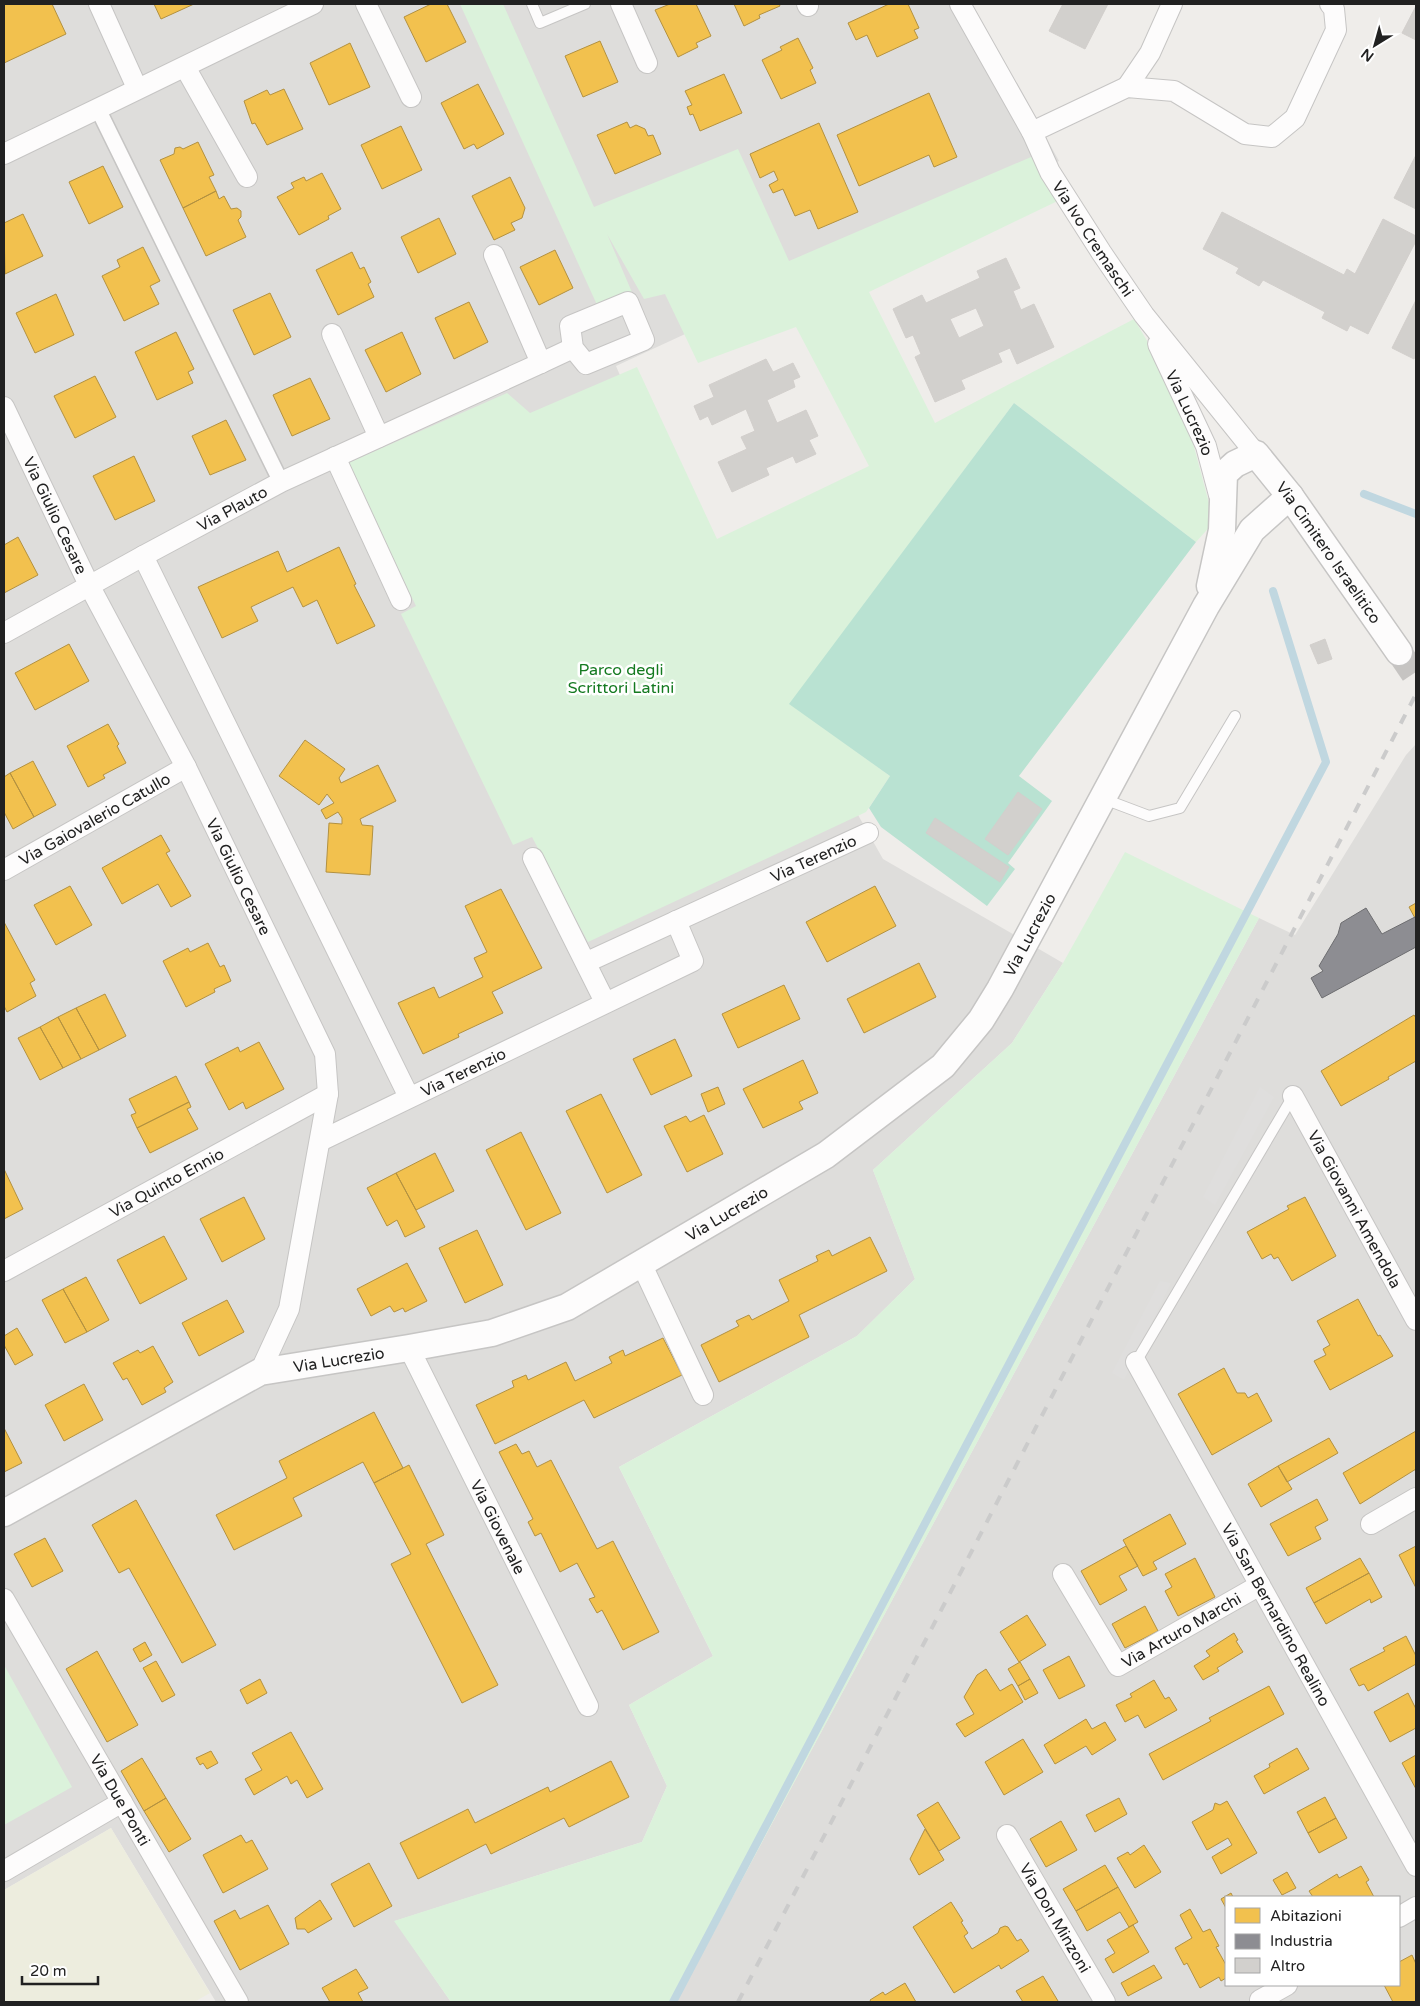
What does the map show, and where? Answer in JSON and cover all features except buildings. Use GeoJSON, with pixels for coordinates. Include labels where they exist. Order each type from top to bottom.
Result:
{"type":"FeatureCollection","features":[{"type":"Feature","properties":{"kind":"street"},"geometry":{"type":"LineString","coordinates":[[99,4],[137,88]]}},
{"type":"Feature","properties":{"kind":"street"},"geometry":{"type":"LineString","coordinates":[[4,154],[313,4]]}},
{"type":"Feature","properties":{"kind":"street"},"geometry":{"type":"LineString","coordinates":[[366,4],[411,98]]}},
{"type":"Feature","properties":{"kind":"street"},"geometry":{"type":"LineString","coordinates":[[621,4],[648,63]]}},
{"type":"Feature","properties":{"kind":"street","name":"Via Ivo Cremaschi"},"geometry":{"type":"LineString","coordinates":[[960,4],[1032,132],[1050,172],[1144,315],[1256,454]]}},
{"type":"Feature","properties":{"kind":"street"},"geometry":{"type":"LineString","coordinates":[[1127,87],[1150,53],[1172,4]]}},
{"type":"Feature","properties":{"kind":"street"},"geometry":{"type":"LineString","coordinates":[[1032,132],[1127,87],[1174,91],[1245,134],[1272,137],[1295,118],[1336,30],[1334,8],[1330,4]]}},
{"type":"Feature","properties":{"kind":"street"},"geometry":{"type":"LineString","coordinates":[[185,67],[247,177]]}},
{"type":"Feature","properties":{"kind":"street"},"geometry":{"type":"LineString","coordinates":[[98,109],[281,482]]}},
{"type":"Feature","properties":{"kind":"street"},"geometry":{"type":"LineString","coordinates":[[494,255],[541,362]]}},
{"type":"Feature","properties":{"kind":"street","name":"Via Lucrezio"},"geometry":{"type":"LineString","coordinates":[[1144,315],[1206,446],[1224,514]]}},
{"type":"Feature","properties":{"kind":"street"},"geometry":{"type":"LineString","coordinates":[[332,334],[380,437]]}},
{"type":"Feature","properties":{"kind":"street","name":"Via Plauto"},"geometry":{"type":"LineString","coordinates":[[4,633],[281,482],[573,348]]}},
{"type":"Feature","properties":{"kind":"street","name":"Via Giulio Cesare"},"geometry":{"type":"LineString","coordinates":[[4,407],[89,585],[186,767],[325,1054],[328,1094],[289,1309],[260,1372]]}},
{"type":"Feature","properties":{"kind":"street","name":"Via Lucrezio"},"geometry":{"type":"LineString","coordinates":[[1206,606],[1224,514],[1224,474],[1235,464],[1256,454]]}},
{"type":"Feature","properties":{"kind":"street","name":"Via Cimitero Israelitico"},"geometry":{"type":"LineString","coordinates":[[1256,454],[1290,496],[1399,652]]}},
{"type":"Feature","properties":{"kind":"street"},"geometry":{"type":"LineString","coordinates":[[335,457],[401,600]]}},
{"type":"Feature","properties":{"kind":"street","name":"Via Lucrezio"},"geometry":{"type":"LineString","coordinates":[[4,1513],[260,1372],[492,1333],[567,1307],[826,1155],[943,1066],[981,1020],[1000,989],[1206,606],[1252,530],[1290,496]]}},
{"type":"Feature","properties":{"kind":"street"},"geometry":{"type":"LineString","coordinates":[[143,556],[409,1097]]}},
{"type":"Feature","properties":{"kind":"street","name":"Via Gaiovalerio Catullo"},"geometry":{"type":"LineString","coordinates":[[4,870],[186,767]]}},
{"type":"Feature","properties":{"kind":"street","name":"Via Terenzio"},"geometry":{"type":"LineString","coordinates":[[587,962],[868,833]]}},
{"type":"Feature","properties":{"kind":"street"},"geometry":{"type":"LineString","coordinates":[[533,858],[587,962],[605,1002]]}},
{"type":"Feature","properties":{"kind":"street","name":"Via Terenzio"},"geometry":{"type":"LineString","coordinates":[[320,1141],[693,961],[676,921]]}},
{"type":"Feature","properties":{"kind":"street","name":"Via Quinto Ennio"},"geometry":{"type":"LineString","coordinates":[[4,1271],[328,1094]]}},
{"type":"Feature","properties":{"kind":"street","name":"Via Giovanni Amendola"},"geometry":{"type":"LineString","coordinates":[[1293,1096],[1416,1320]]}},
{"type":"Feature","properties":{"kind":"street"},"geometry":{"type":"LineString","coordinates":[[641,1264],[703,1394]]}},
{"type":"Feature","properties":{"kind":"street","name":"Via Giovenale"},"geometry":{"type":"LineString","coordinates":[[409,1348],[588,1706]]}},
{"type":"Feature","properties":{"kind":"street","name":"Via San Bernardino Realino"},"geometry":{"type":"LineString","coordinates":[[1136,1362],[1416,1866]]}},
{"type":"Feature","properties":{"kind":"street"},"geometry":{"type":"LineString","coordinates":[[1371,1524],[1416,1498]]}},
{"type":"Feature","properties":{"kind":"street","name":"Via Arturo Marchi"},"geometry":{"type":"LineString","coordinates":[[1062,1574],[1118,1666],[1260,1585]]}},
{"type":"Feature","properties":{"kind":"street","name":"Via Due Ponti"},"geometry":{"type":"LineString","coordinates":[[4,1598],[238,2002]]}},
{"type":"Feature","properties":{"kind":"street"},"geometry":{"type":"LineString","coordinates":[[4,1871],[122,1802]]}},
{"type":"Feature","properties":{"kind":"street","name":"Via Don Minzoni"},"geometry":{"type":"LineString","coordinates":[[1007,1834],[1105,2002]]}},
{"type":"Feature","properties":{"kind":"street"},"geometry":{"type":"LineString","coordinates":[[1400,1917],[1416,1907]]}},
{"type":"Feature","properties":{"kind":"street"},"geometry":{"type":"LineString","coordinates":[[1260,2000],[1285,1986]]}},
{"type":"Feature","properties":{"kind":"lane"},"geometry":{"type":"LineString","coordinates":[[532,4],[540,23],[585,4]]}},
{"type":"Feature","properties":{"kind":"lane"},"geometry":{"type":"LineString","coordinates":[[1103,799],[1149,816],[1180,808],[1235,716]]}},
{"type":"Feature","properties":{"kind":"lane"},"geometry":{"type":"LineString","coordinates":[[1136,1362],[1293,1096]]}},
{"type":"Feature","properties":{"kind":"shaded area"},"geometry":{"type":"Polygon","coordinates":[[[4,4],[972,4],[1059,161],[616,366],[748,675],[832,769],[883,859],[1063,963],[1012,1043],[873,1170],[915,1279],[857,1336],[619,1467],[713,1656],[629,1705],[667,1786],[642,1842],[395,1921],[451,2002],[216,2002],[111,1828],[4,1890],[4,4]]]}},
{"type":"Feature","properties":{"kind":"shaded area"},"geometry":{"type":"Polygon","coordinates":[[[1416,744],[1416,2002],[676,2002],[1259,918],[1295,935],[1406,755],[1416,744]]]}},
{"type":"Feature","properties":{"kind":"shaded area"},"geometry":{"type":"Polygon","coordinates":[[[1260,1087],[1274,1097],[1215,1205],[1203,1197],[1260,1087]]]}},
{"type":"Feature","properties":{"kind":"shaded area"},"geometry":{"type":"Polygon","coordinates":[[[1160,1281],[1171,1283],[1124,1380],[1112,1373],[1160,1281]]]}},
{"type":"Feature","properties":{"kind":"shaded area"},"geometry":{"type":"Polygon","coordinates":[[[111,1828],[210,1993],[194,2002],[4,2002],[4,1890],[111,1828]]]}},
{"type":"Feature","properties":{"kind":"green space","name":"Parco degli Scrittori Latini"},"geometry":{"type":"Polygon","coordinates":[[[460,4],[503,4],[594,207],[738,149],[789,261],[1045,151],[1068,196],[869,292],[935,423],[1134,319],[1167,374],[1184,409],[1214,522],[1196,542],[1014,403],[790,704],[890,776],[866,812],[588,942],[532,837],[513,845],[401,614],[416,606],[348,463],[507,393],[530,413],[637,367],[717,539],[869,466],[796,327],[698,363],[665,294],[644,299],[607,234],[634,297],[598,307],[460,4]]]}},
{"type":"Feature","properties":{"kind":"green space"},"geometry":{"type":"Polygon","coordinates":[[[1014,403],[1196,542],[1019,776],[1052,801],[1008,863],[1015,869],[987,906],[881,827],[869,808],[890,776],[789,704],[1014,403]]]}},
{"type":"Feature","properties":{"kind":"green space"},"geometry":{"type":"Polygon","coordinates":[[[1125,852],[1259,918],[676,2002],[451,2002],[394,1921],[642,1842],[667,1786],[629,1705],[713,1656],[619,1467],[857,1336],[915,1279],[873,1170],[1012,1043],[1063,963],[1125,852]]]}},
{"type":"Feature","properties":{"kind":"green space"},"geometry":{"type":"Polygon","coordinates":[[[4,1665],[72,1787],[4,1825],[4,1665]]]}},
{"type":"Feature","properties":{"kind":"waterway"},"geometry":{"type":"LineString","coordinates":[[1364,494],[1416,514]]}},
{"type":"Feature","properties":{"kind":"waterway"},"geometry":{"type":"LineString","coordinates":[[673,2002],[1326,762],[1273,591]]}},
{"type":"Feature","properties":{"kind":"tunnel"},"geometry":{"type":"LineString","coordinates":[[1399,652],[1416,677]]}},
{"type":"Feature","properties":{"kind":"railway"},"geometry":{"type":"LineString","coordinates":[[738,2002],[1416,694]]}}]}
